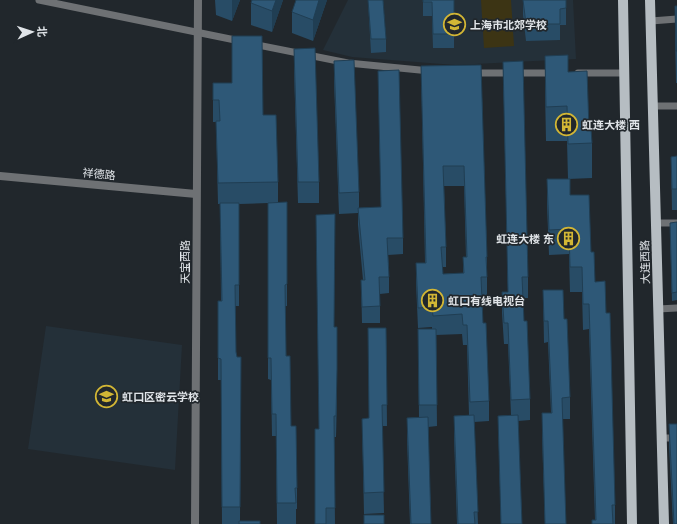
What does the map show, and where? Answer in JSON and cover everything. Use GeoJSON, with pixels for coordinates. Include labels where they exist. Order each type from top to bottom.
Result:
{"type":"FeatureCollection","features":[{"type":"Feature","properties":{"kind":"main road","name":"大连西路"},"geometry":{"type":"LineString","coordinates":[[623,0],[632,524]]}},
{"type":"Feature","properties":{"kind":"main road","name":"大连西路"},"geometry":{"type":"LineString","coordinates":[[650,0],[664,524]]}},
{"type":"Feature","properties":{"kind":"street","name":"天宝西路"},"geometry":{"type":"LineString","coordinates":[[195,524],[198,0]]}},
{"type":"Feature","properties":{"kind":"street","name":"祥德路"},"geometry":{"type":"LineString","coordinates":[[0,176],[196,194]]}},
{"type":"Feature","properties":{"kind":"lane"},"geometry":{"type":"LineString","coordinates":[[39,0],[348,63],[441,72]]}},
{"type":"Feature","properties":{"kind":"lane"},"geometry":{"type":"LineString","coordinates":[[651,21],[677,19]]}},
{"type":"Feature","properties":{"kind":"lane"},"geometry":{"type":"LineString","coordinates":[[464,73],[560,73]]}},
{"type":"Feature","properties":{"kind":"lane"},"geometry":{"type":"LineString","coordinates":[[568,73],[624,73]]}},
{"type":"Feature","properties":{"kind":"lane"},"geometry":{"type":"LineString","coordinates":[[653,106],[677,106]]}},
{"type":"Feature","properties":{"kind":"lane"},"geometry":{"type":"LineString","coordinates":[[656,223],[677,223]]}},
{"type":"Feature","properties":{"kind":"lane"},"geometry":{"type":"LineString","coordinates":[[658,308],[677,308]]}},
{"type":"Feature","properties":{"kind":"lane"},"geometry":{"type":"LineString","coordinates":[[662,438],[677,438]]}},
{"type":"Feature","properties":{"kind":"shaded area","name":"上海市北郊学校"},"geometry":{"type":"Polygon","coordinates":[[[348,0],[573,0],[576,59],[455,65],[352,57],[323,50],[348,0]]]}},
{"type":"Feature","properties":{"kind":"shaded area"},"geometry":{"type":"Polygon","coordinates":[[[481,0],[511,0],[514,46],[484,48],[481,0]]]}},
{"type":"Feature","properties":{"kind":"shaded area","name":"虹口区密云学校"},"geometry":{"type":"Polygon","coordinates":[[[46,326],[182,345],[175,470],[28,449],[46,326]]]}},
{"type":"Feature","properties":{"kind":"building"},"geometry":{"type":"Polygon","coordinates":[[[252,0],[276,0],[272,11],[251,3],[252,0]]]}},
{"type":"Feature","properties":{"kind":"building"},"geometry":{"type":"Polygon","coordinates":[[[296,0],[319,0],[313,20],[292,12],[296,0]]]}},
{"type":"Feature","properties":{"kind":"building"},"geometry":{"type":"Polygon","coordinates":[[[368,0],[383,0],[386,39],[371,39],[368,0]]]}},
{"type":"Feature","properties":{"kind":"building"},"geometry":{"type":"Polygon","coordinates":[[[423,0],[454,0],[454,34],[433,34],[432,2],[423,2],[423,0]]]}},
{"type":"Feature","properties":{"kind":"building"},"geometry":{"type":"Polygon","coordinates":[[[523,0],[566,0],[566,8],[560,9],[560,24],[526,24],[523,0]]]}},
{"type":"Feature","properties":{"kind":"building"},"geometry":{"type":"Polygon","coordinates":[[[675,6],[677,6],[677,51],[676,51],[675,6]]]}},
{"type":"Feature","properties":{"kind":"building"},"geometry":{"type":"Polygon","coordinates":[[[232,36],[262,36],[263,115],[276,115],[278,182],[218,183],[216,121],[220,121],[219,100],[213,100],[213,83],[232,83],[232,36]]]}},
{"type":"Feature","properties":{"kind":"building"},"geometry":{"type":"Polygon","coordinates":[[[315,48],[319,182],[298,182],[294,49],[315,48]]]}},
{"type":"Feature","properties":{"kind":"building"},"geometry":{"type":"Polygon","coordinates":[[[568,55],[568,72],[587,71],[589,129],[591,129],[592,143],[568,144],[567,106],[546,107],[545,56],[568,55]]]}},
{"type":"Feature","properties":{"kind":"building"},"geometry":{"type":"Polygon","coordinates":[[[354,60],[359,192],[339,193],[334,61],[354,60]]]}},
{"type":"Feature","properties":{"kind":"building"},"geometry":{"type":"Polygon","coordinates":[[[523,61],[528,277],[522,277],[524,321],[527,321],[530,399],[511,400],[508,323],[504,323],[502,292],[508,292],[503,62],[523,61]]]}},
{"type":"Feature","properties":{"kind":"building"},"geometry":{"type":"Polygon","coordinates":[[[481,65],[487,277],[481,277],[483,323],[486,323],[489,401],[470,402],[467,325],[463,325],[462,314],[433,316],[432,307],[418,308],[416,263],[426,263],[421,66],[481,65]],[[443,166],[446,247],[441,247],[443,274],[464,273],[463,257],[467,257],[464,166],[443,166]]]}},
{"type":"Feature","properties":{"kind":"building"},"geometry":{"type":"Polygon","coordinates":[[[399,70],[403,238],[387,238],[389,277],[379,277],[380,306],[362,307],[361,280],[365,280],[358,208],[381,207],[378,71],[399,70]]]}},
{"type":"Feature","properties":{"kind":"building"},"geometry":{"type":"Polygon","coordinates":[[[677,156],[677,189],[672,189],[671,157],[677,156]]]}},
{"type":"Feature","properties":{"kind":"building"},"geometry":{"type":"Polygon","coordinates":[[[547,179],[570,179],[570,195],[589,195],[591,252],[594,252],[595,282],[605,281],[606,313],[610,313],[615,505],[612,505],[613,524],[592,524],[592,520],[596,520],[589,304],[583,304],[582,267],[570,267],[569,229],[549,230],[547,179]]]}},
{"type":"Feature","properties":{"kind":"building"},"geometry":{"type":"Polygon","coordinates":[[[287,202],[287,284],[285,285],[286,356],[290,356],[291,426],[296,426],[297,488],[295,488],[296,503],[277,503],[276,414],[272,414],[271,358],[268,358],[268,203],[287,202]]]}},
{"type":"Feature","properties":{"kind":"building"},"geometry":{"type":"Polygon","coordinates":[[[220,203],[239,203],[239,285],[235,285],[236,352],[237,357],[241,357],[240,507],[222,507],[221,359],[218,358],[218,301],[222,301],[220,203]]]}},
{"type":"Feature","properties":{"kind":"building"},"geometry":{"type":"Polygon","coordinates":[[[335,214],[334,327],[337,327],[337,369],[336,416],[334,416],[335,508],[326,508],[326,524],[315,524],[315,429],[319,429],[316,215],[335,214]]]}},
{"type":"Feature","properties":{"kind":"building"},"geometry":{"type":"Polygon","coordinates":[[[677,222],[677,292],[672,293],[670,223],[677,222]]]}},
{"type":"Feature","properties":{"kind":"building"},"geometry":{"type":"Polygon","coordinates":[[[543,290],[563,290],[564,319],[567,319],[570,397],[562,398],[566,524],[545,524],[542,413],[552,413],[548,321],[544,321],[543,290]]]}},
{"type":"Feature","properties":{"kind":"building"},"geometry":{"type":"Polygon","coordinates":[[[368,328],[386,328],[387,405],[382,405],[384,492],[364,493],[362,419],[369,418],[368,328]]]}},
{"type":"Feature","properties":{"kind":"building"},"geometry":{"type":"Polygon","coordinates":[[[418,329],[436,329],[437,405],[419,405],[418,329]]]}},
{"type":"Feature","properties":{"kind":"building"},"geometry":{"type":"Polygon","coordinates":[[[474,415],[478,512],[474,512],[475,524],[458,524],[454,416],[474,415]]]}},
{"type":"Feature","properties":{"kind":"building"},"geometry":{"type":"Polygon","coordinates":[[[518,415],[522,524],[501,524],[498,416],[518,415]]]}},
{"type":"Feature","properties":{"kind":"building"},"geometry":{"type":"Polygon","coordinates":[[[428,417],[431,524],[411,524],[407,418],[428,417]]]}},
{"type":"Feature","properties":{"kind":"building"},"geometry":{"type":"Polygon","coordinates":[[[669,424],[677,424],[677,524],[674,524],[669,424]]]}},
{"type":"Feature","properties":{"kind":"building"},"geometry":{"type":"Polygon","coordinates":[[[364,515],[384,515],[384,524],[364,524],[364,515]]]}},
{"type":"Feature","properties":{"kind":"building"},"geometry":{"type":"Polygon","coordinates":[[[239,521],[260,521],[260,524],[239,524],[239,521]]]}},
{"type":"Feature","properties":{"kind":"place","name":"上海市北郊学校"},"geometry":{"type":"Point","coordinates":[455,25]}},
{"type":"Feature","properties":{"kind":"place","name":"虹连大楼 西"},"geometry":{"type":"Point","coordinates":[567,125]}},
{"type":"Feature","properties":{"kind":"place","name":"虹连大楼 东"},"geometry":{"type":"Point","coordinates":[569,239]}},
{"type":"Feature","properties":{"kind":"place","name":"虹口有线电视台"},"geometry":{"type":"Point","coordinates":[433,301]}},
{"type":"Feature","properties":{"kind":"place","name":"虹口区密云学校"},"geometry":{"type":"Point","coordinates":[107,397]}}]}
